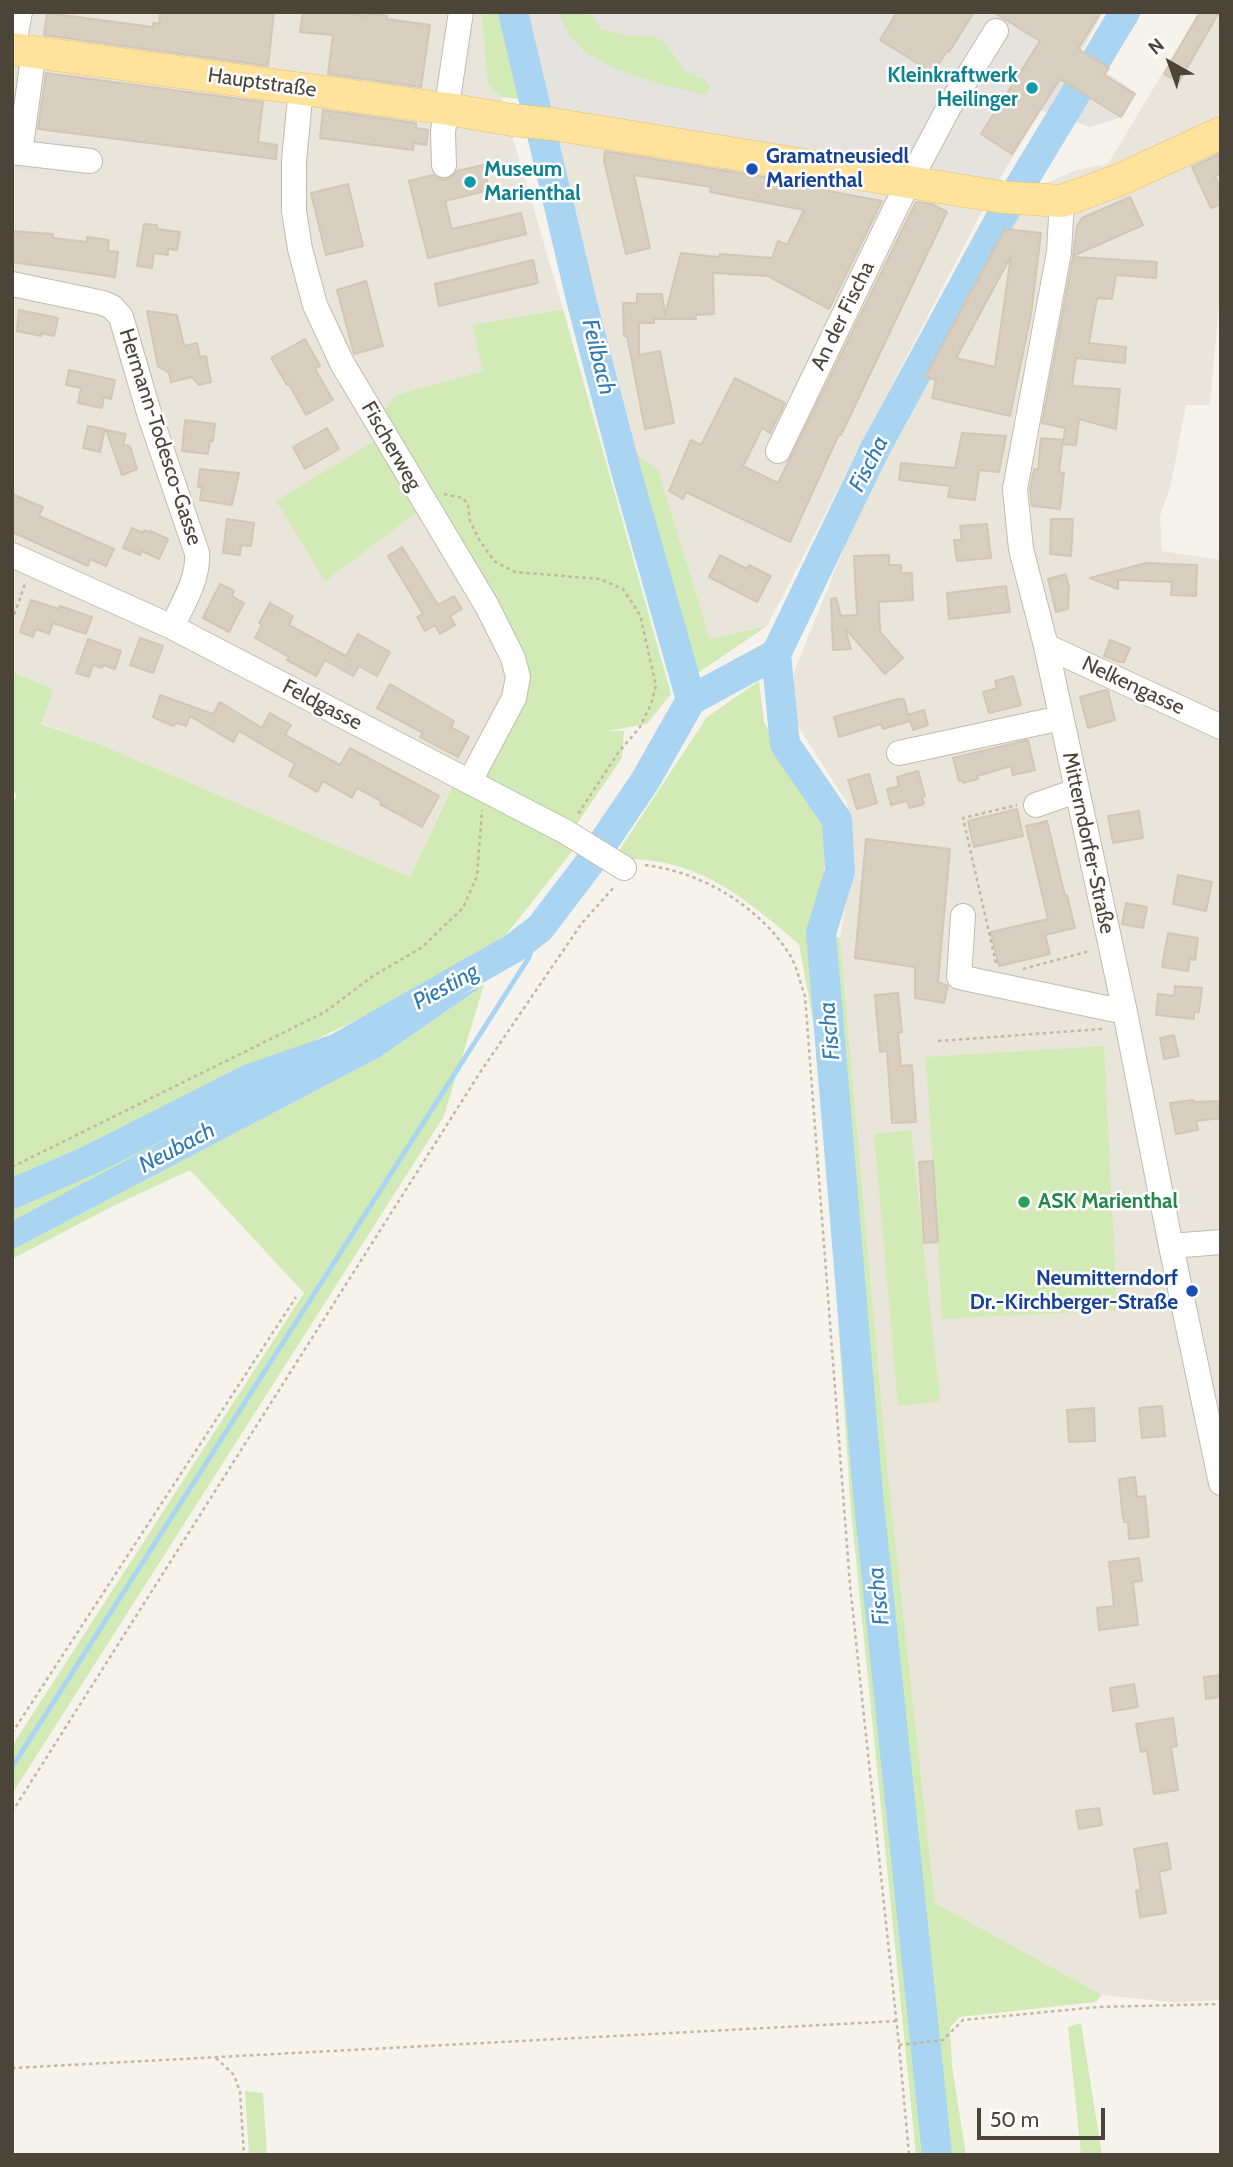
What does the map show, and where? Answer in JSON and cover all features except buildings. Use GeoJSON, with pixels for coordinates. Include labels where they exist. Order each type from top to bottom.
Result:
{"type":"FeatureCollection","features":[{"type":"Feature","properties":{"kind":"main road","name":"Hauptstraße"},"geometry":{"type":"LineString","coordinates":[[20,49],[552,124],[911,182]]}},
{"type":"Feature","properties":{"kind":"main road"},"geometry":{"type":"LineString","coordinates":[[911,182],[1001,197],[1062,201],[1119,180],[1221,133]]}},
{"type":"Feature","properties":{"kind":"street"},"geometry":{"type":"LineString","coordinates":[[20,12],[16,153],[90,162]]}},
{"type":"Feature","properties":{"kind":"street"},"geometry":{"type":"LineString","coordinates":[[444,166],[443,132],[461,12]]}},
{"type":"Feature","properties":{"kind":"street","name":"An der Fischa"},"geometry":{"type":"LineString","coordinates":[[778,451],[897,205],[949,107],[996,31]]}},
{"type":"Feature","properties":{"kind":"street","name":"Fischerweg"},"geometry":{"type":"LineString","coordinates":[[300,88],[294,161],[294,211],[300,249],[315,305],[342,363],[487,606],[513,658],[518,677],[514,698],[470,781]]}},
{"type":"Feature","properties":{"kind":"street","name":"Mitterndorfer-Straße"},"geometry":{"type":"LineString","coordinates":[[1062,201],[1057,262],[1015,489],[1021,549],[1046,646],[1221,1483]]}},
{"type":"Feature","properties":{"kind":"street","name":"Hermann-Todesco-Gasse"},"geometry":{"type":"LineString","coordinates":[[12,284],[103,303],[112,307],[121,317],[149,413],[197,553],[194,578],[172,627]]}},
{"type":"Feature","properties":{"kind":"street","name":"Feldgasse"},"geometry":{"type":"LineString","coordinates":[[22,560],[172,627],[470,781],[572,836],[617,864]]}},
{"type":"Feature","properties":{"kind":"street","name":"Nelkengasse"},"geometry":{"type":"LineString","coordinates":[[1046,646],[1221,727]]}},
{"type":"Feature","properties":{"kind":"street"},"geometry":{"type":"LineString","coordinates":[[899,753],[1060,718]]}},
{"type":"Feature","properties":{"kind":"street"},"geometry":{"type":"LineString","coordinates":[[1036,805],[1076,790]]}},
{"type":"Feature","properties":{"kind":"street"},"geometry":{"type":"LineString","coordinates":[[963,916],[959,977],[1000,981],[1126,1020]]}},
{"type":"Feature","properties":{"kind":"street"},"geometry":{"type":"LineString","coordinates":[[1171,1246],[1221,1242]]}},
{"type":"Feature","properties":{"kind":"path"},"geometry":{"type":"LineString","coordinates":[[415,486],[463,498],[468,505],[470,521],[494,561],[514,572],[600,579],[623,589],[640,615],[656,686],[651,704],[640,727],[618,753],[572,836]]}},
{"type":"Feature","properties":{"kind":"path"},"geometry":{"type":"LineString","coordinates":[[12,621],[22,560]]}},
{"type":"Feature","properties":{"kind":"path"},"geometry":{"type":"LineString","coordinates":[[1036,805],[1032,801],[963,818],[1000,981],[1110,945]]}},
{"type":"Feature","properties":{"kind":"path"},"geometry":{"type":"LineString","coordinates":[[12,1167],[325,1012],[373,976],[421,948],[463,908],[477,876],[480,838]]}},
{"type":"Feature","properties":{"kind":"path"},"geometry":{"type":"LineString","coordinates":[[12,1812],[481,1072],[582,923],[614,890],[617,864],[640,864],[687,874],[725,893],[765,923],[791,957],[805,996],[850,1585],[909,2155]]}},
{"type":"Feature","properties":{"kind":"path"},"geometry":{"type":"LineString","coordinates":[[938,1041],[1126,1020]]}},
{"type":"Feature","properties":{"kind":"path"},"geometry":{"type":"LineString","coordinates":[[12,1733],[296,1297]]}},
{"type":"Feature","properties":{"kind":"path"},"geometry":{"type":"LineString","coordinates":[[899,2045],[943,2040],[963,2020],[1098,2007],[1221,2004]]}},
{"type":"Feature","properties":{"kind":"path"},"geometry":{"type":"LineString","coordinates":[[12,2068],[897,2021]]}},
{"type":"Feature","properties":{"kind":"path"},"geometry":{"type":"LineString","coordinates":[[216,2058],[234,2075],[240,2092],[244,2155]]}},
{"type":"Feature","properties":{"kind":"shaded area"},"geometry":{"type":"Polygon","coordinates":[[[12,12],[481,12],[488,85],[501,97],[563,309],[472,325],[484,371],[396,395],[523,652],[520,706],[452,784],[410,877],[99,744],[41,723],[54,689],[12,672],[12,12]]]}},
{"type":"Feature","properties":{"kind":"shaded area"},"geometry":{"type":"Polygon","coordinates":[[[518,12],[1103,12],[1080,54],[1135,92],[1122,117],[1090,127],[1041,110],[993,190],[550,118],[518,12]]]}},
{"type":"Feature","properties":{"kind":"shaded area"},"geometry":{"type":"Polygon","coordinates":[[[518,12],[558,12],[567,33],[585,52],[614,68],[663,85],[705,95],[702,125],[580,108],[582,96],[548,91],[518,12]]]}},
{"type":"Feature","properties":{"kind":"shaded area"},"geometry":{"type":"Polygon","coordinates":[[[1199,12],[1221,12],[1221,281],[1210,405],[1186,405],[1171,485],[1160,516],[1162,551],[1221,560],[1221,2000],[1172,2002],[1102,1995],[935,1903],[887,1465],[840,938],[854,854],[847,803],[794,720],[794,672],[861,506],[1015,214],[1043,185],[1076,170],[1108,164],[1199,12]]]}},
{"type":"Feature","properties":{"kind":"shaded area"},"geometry":{"type":"Polygon","coordinates":[[[550,118],[993,190],[767,626],[710,639],[658,471],[625,445],[550,118]]]}},
{"type":"Feature","properties":{"kind":"shaded area"},"geometry":{"type":"Polygon","coordinates":[[[12,134],[88,145],[85,179],[12,170],[12,134]]]}},
{"type":"Feature","properties":{"kind":"green space"},"geometry":{"type":"Polygon","coordinates":[[[481,12],[518,12],[546,102],[501,97],[488,85],[481,12]]]}},
{"type":"Feature","properties":{"kind":"green space"},"geometry":{"type":"Polygon","coordinates":[[[558,12],[589,12],[602,30],[625,35],[653,36],[664,42],[686,72],[705,80],[711,87],[705,95],[612,68],[581,49],[569,34],[558,12]]]}},
{"type":"Feature","properties":{"kind":"green space"},"geometry":{"type":"Polygon","coordinates":[[[563,309],[671,694],[647,724],[607,731],[624,731],[622,758],[563,844],[574,849],[505,936],[380,1008],[273,1061],[248,1098],[12,1221],[12,807],[17,794],[12,792],[12,672],[54,689],[41,724],[99,744],[410,877],[453,784],[484,771],[523,652],[380,416],[396,395],[483,371],[472,325],[563,309]]]}},
{"type":"Feature","properties":{"kind":"green space"},"geometry":{"type":"Polygon","coordinates":[[[378,439],[416,513],[325,581],[276,501],[378,439]]]}},
{"type":"Feature","properties":{"kind":"green space"},"geometry":{"type":"Polygon","coordinates":[[[625,445],[658,470],[710,639],[767,626],[692,677],[625,445]]]}},
{"type":"Feature","properties":{"kind":"green space"},"geometry":{"type":"Polygon","coordinates":[[[759,681],[764,722],[824,828],[824,889],[811,933],[840,938],[887,1465],[935,1903],[1102,1995],[1095,2002],[960,2017],[950,2027],[952,2066],[966,2155],[916,2155],[851,1510],[814,1026],[799,944],[720,884],[677,866],[625,859],[618,852],[707,717],[759,681]]]}},
{"type":"Feature","properties":{"kind":"green space"},"geometry":{"type":"Polygon","coordinates":[[[484,985],[444,1116],[12,1794],[12,1746],[304,1293],[190,1170],[115,1205],[12,1259],[12,1250],[380,1057],[484,985]]]}},
{"type":"Feature","properties":{"kind":"green space","name":"ASK Marienthal"},"geometry":{"type":"Polygon","coordinates":[[[1104,1046],[1117,1310],[942,1319],[926,1057],[1104,1046]]]}},
{"type":"Feature","properties":{"kind":"green space"},"geometry":{"type":"Polygon","coordinates":[[[911,1130],[940,1401],[898,1406],[874,1134],[911,1130]]]}},
{"type":"Feature","properties":{"kind":"green space"},"geometry":{"type":"Polygon","coordinates":[[[1081,2023],[1102,2155],[1081,2155],[1068,2027],[1081,2023]]]}},
{"type":"Feature","properties":{"kind":"green space"},"geometry":{"type":"Polygon","coordinates":[[[245,2091],[263,2093],[267,2155],[249,2155],[245,2091]]]}},
{"type":"Feature","properties":{"kind":"water","name":"Neubach"},"geometry":{"type":"Polygon","coordinates":[[[484,985],[380,1057],[12,1250],[12,1221],[336,1049],[484,985]]]}},
{"type":"Feature","properties":{"kind":"waterway","name":"Feilbach"},"geometry":{"type":"LineString","coordinates":[[513,12],[582,303],[691,700]]}},
{"type":"Feature","properties":{"kind":"waterway","name":"Fischa"},"geometry":{"type":"LineString","coordinates":[[937,2155],[868,1494],[821,933],[840,871],[837,820],[785,744],[776,654],[875,449],[1000,219],[1125,12]]}},
{"type":"Feature","properties":{"kind":"waterway","name":"Piesting"},"geometry":{"type":"LineString","coordinates":[[12,1194],[92,1159],[250,1079],[336,1049],[514,948],[540,928],[588,865],[645,781],[691,700],[776,654]]}},
{"type":"Feature","properties":{"kind":"waterway"},"geometry":{"type":"LineString","coordinates":[[12,1767],[528,959],[540,928]]}},
{"type":"Feature","properties":{"kind":"place","name":"Kleinkraftwerk Heilinger"},"geometry":{"type":"Point","coordinates":[1032,88]}},
{"type":"Feature","properties":{"kind":"place","name":"Gramatneusiedl Marienthal"},"geometry":{"type":"Point","coordinates":[752,169]}},
{"type":"Feature","properties":{"kind":"place","name":"Museum Marienthal"},"geometry":{"type":"Point","coordinates":[470,182]}},
{"type":"Feature","properties":{"kind":"place","name":"ASK Marienthal"},"geometry":{"type":"Point","coordinates":[1024,1202]}},
{"type":"Feature","properties":{"kind":"place","name":"Neumitterndorf Dr.-Kirchberger-Straße"},"geometry":{"type":"Point","coordinates":[1192,1291]}}]}
